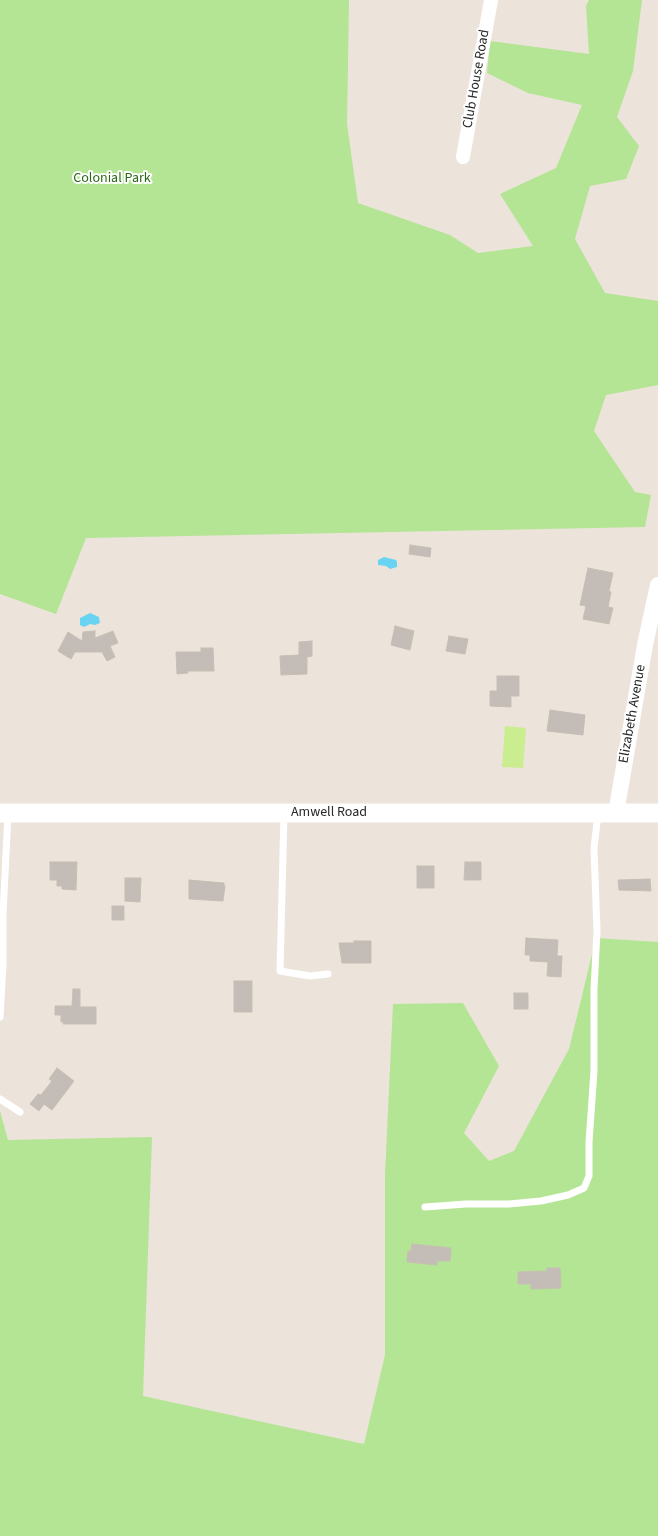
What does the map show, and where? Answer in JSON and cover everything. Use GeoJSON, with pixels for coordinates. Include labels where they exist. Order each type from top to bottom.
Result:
{"type":"FeatureCollection","features":[{"type":"Feature","properties":{"kind":"main road","name":"Amwell Road"},"geometry":{"type":"LineString","coordinates":[[4,813],[658,813]]}},
{"type":"Feature","properties":{"kind":"street","name":"Club House Road"},"geometry":{"type":"LineString","coordinates":[[463,157],[491,0]]}},
{"type":"Feature","properties":{"kind":"street","name":"Elizabeth Avenue"},"geometry":{"type":"LineString","coordinates":[[607,813],[658,585]]}},
{"type":"Feature","properties":{"kind":"lane"},"geometry":{"type":"LineString","coordinates":[[0,1017],[3,965],[4,813]]}},
{"type":"Feature","properties":{"kind":"lane"},"geometry":{"type":"LineString","coordinates":[[284,813],[280,971],[310,976],[328,974]]}},
{"type":"Feature","properties":{"kind":"lane"},"geometry":{"type":"LineString","coordinates":[[425,1207],[541,1201],[568,1195],[584,1188],[589,1176],[589,1142],[594,1071],[594,989],[597,931],[594,848],[607,813]]}},
{"type":"Feature","properties":{"kind":"lane"},"geometry":{"type":"LineString","coordinates":[[0,1099],[20,1112]]}},
{"type":"Feature","properties":{"kind":"green space","name":"Colonial Park"},"geometry":{"type":"Polygon","coordinates":[[[0,0],[349,0],[347,124],[358,203],[450,235],[478,253],[533,246],[500,194],[556,168],[582,105],[528,93],[487,73],[490,41],[589,54],[586,6],[589,0],[642,0],[633,71],[617,117],[639,146],[626,179],[590,186],[575,239],[605,293],[658,301],[658,385],[606,395],[594,431],[635,492],[651,495],[645,527],[86,538],[56,614],[0,594],[0,0]]]}},
{"type":"Feature","properties":{"kind":"green space"},"geometry":{"type":"Polygon","coordinates":[[[505,726],[526,728],[523,768],[502,767],[505,726]]]}},
{"type":"Feature","properties":{"kind":"green space"},"geometry":{"type":"Polygon","coordinates":[[[596,938],[658,942],[658,1536],[0,1536],[0,1111],[8,1140],[152,1137],[143,1396],[364,1444],[385,1355],[385,1175],[393,1004],[463,1003],[499,1066],[464,1133],[489,1161],[514,1151],[569,1049],[596,938]]]}},
{"type":"Feature","properties":{"kind":"water"},"geometry":{"type":"Polygon","coordinates":[[[384,557],[396,560],[397,567],[390,569],[386,566],[378,565],[378,560],[384,557]]]}},
{"type":"Feature","properties":{"kind":"water"},"geometry":{"type":"Polygon","coordinates":[[[90,613],[99,617],[100,623],[84,627],[80,625],[80,618],[90,613]]]}},
{"type":"Feature","properties":{"kind":"building"},"geometry":{"type":"Polygon","coordinates":[[[410,545],[431,548],[430,557],[409,554],[410,545]]]}},
{"type":"Feature","properties":{"kind":"building"},"geometry":{"type":"Polygon","coordinates":[[[588,568],[613,573],[608,607],[613,608],[609,624],[583,619],[586,606],[580,605],[588,568]]]}},
{"type":"Feature","properties":{"kind":"building"},"geometry":{"type":"Polygon","coordinates":[[[395,626],[414,631],[410,650],[391,645],[395,626]]]}},
{"type":"Feature","properties":{"kind":"building"},"geometry":{"type":"Polygon","coordinates":[[[95,631],[95,638],[113,631],[118,643],[110,646],[115,657],[107,661],[102,652],[75,652],[71,659],[58,651],[68,632],[82,641],[83,632],[95,631]]]}},
{"type":"Feature","properties":{"kind":"building"},"geometry":{"type":"Polygon","coordinates":[[[449,636],[468,639],[465,654],[446,651],[449,636]]]}},
{"type":"Feature","properties":{"kind":"building"},"geometry":{"type":"Polygon","coordinates":[[[312,641],[312,656],[307,657],[307,674],[281,675],[280,656],[299,655],[299,642],[312,641]]]}},
{"type":"Feature","properties":{"kind":"building"},"geometry":{"type":"Polygon","coordinates":[[[201,648],[213,648],[214,671],[188,671],[188,673],[177,674],[176,652],[201,652],[201,648]]]}},
{"type":"Feature","properties":{"kind":"building"},"geometry":{"type":"Polygon","coordinates":[[[497,676],[519,676],[519,696],[511,696],[511,707],[490,706],[490,691],[497,691],[497,676]]]}},
{"type":"Feature","properties":{"kind":"building"},"geometry":{"type":"Polygon","coordinates":[[[550,710],[585,715],[583,735],[547,731],[550,710]]]}},
{"type":"Feature","properties":{"kind":"building"},"geometry":{"type":"Polygon","coordinates":[[[50,862],[77,862],[76,890],[62,889],[62,886],[57,886],[57,880],[50,880],[50,862]]]}},
{"type":"Feature","properties":{"kind":"building"},"geometry":{"type":"Polygon","coordinates":[[[465,862],[481,862],[481,880],[464,880],[465,862]]]}},
{"type":"Feature","properties":{"kind":"building"},"geometry":{"type":"Polygon","coordinates":[[[417,866],[434,866],[434,888],[417,888],[417,866]]]}},
{"type":"Feature","properties":{"kind":"building"},"geometry":{"type":"Polygon","coordinates":[[[125,878],[141,878],[140,902],[125,901],[125,878]]]}},
{"type":"Feature","properties":{"kind":"building"},"geometry":{"type":"Polygon","coordinates":[[[650,879],[651,891],[619,890],[618,880],[650,879]]]}},
{"type":"Feature","properties":{"kind":"building"},"geometry":{"type":"Polygon","coordinates":[[[189,880],[224,883],[223,901],[189,899],[189,880]]]}},
{"type":"Feature","properties":{"kind":"building"},"geometry":{"type":"Polygon","coordinates":[[[112,906],[124,906],[124,920],[112,920],[112,906]]]}},
{"type":"Feature","properties":{"kind":"building"},"geometry":{"type":"Polygon","coordinates":[[[526,938],[558,940],[557,956],[562,956],[561,977],[547,976],[548,962],[530,961],[530,955],[525,955],[526,938]]]}},
{"type":"Feature","properties":{"kind":"building"},"geometry":{"type":"Polygon","coordinates":[[[354,941],[371,941],[371,963],[342,963],[339,943],[354,943],[354,941]]]}},
{"type":"Feature","properties":{"kind":"building"},"geometry":{"type":"Polygon","coordinates":[[[234,981],[252,981],[252,1012],[234,1012],[234,981]]]}},
{"type":"Feature","properties":{"kind":"building"},"geometry":{"type":"Polygon","coordinates":[[[73,989],[80,989],[80,1007],[96,1007],[96,1024],[63,1024],[64,1022],[61,1022],[61,1015],[55,1015],[55,1006],[72,1006],[73,989]]]}},
{"type":"Feature","properties":{"kind":"building"},"geometry":{"type":"Polygon","coordinates":[[[514,993],[528,993],[528,1009],[514,1009],[514,993]]]}},
{"type":"Feature","properties":{"kind":"building"},"geometry":{"type":"Polygon","coordinates":[[[57,1068],[74,1081],[52,1110],[44,1104],[39,1111],[30,1104],[38,1094],[41,1095],[52,1081],[49,1079],[57,1068]]]}},
{"type":"Feature","properties":{"kind":"building"},"geometry":{"type":"Polygon","coordinates":[[[412,1244],[451,1248],[450,1261],[437,1261],[437,1265],[407,1262],[408,1251],[411,1251],[412,1244]]]}},
{"type":"Feature","properties":{"kind":"building"},"geometry":{"type":"Polygon","coordinates":[[[547,1268],[560,1268],[561,1288],[531,1289],[531,1284],[518,1284],[518,1272],[547,1271],[547,1268]]]}}]}
